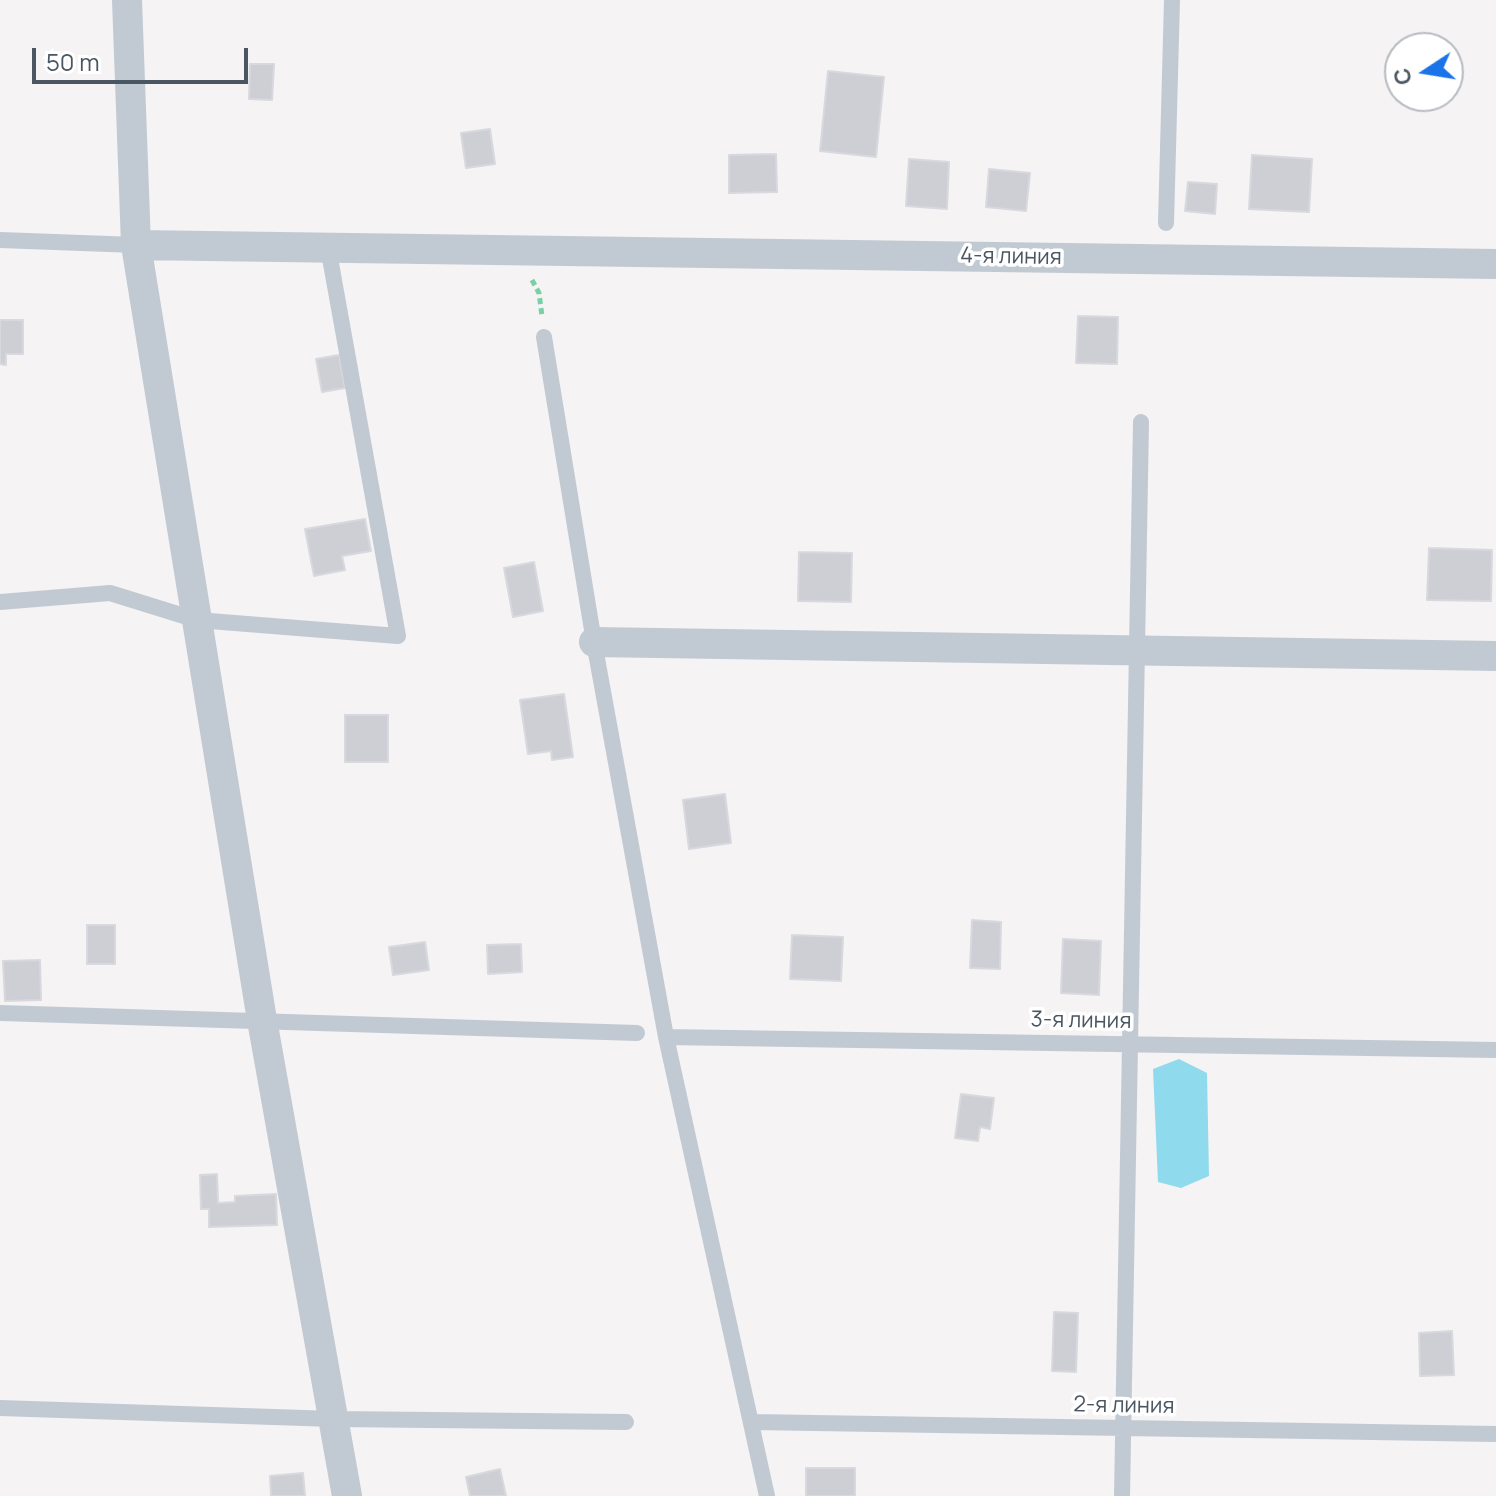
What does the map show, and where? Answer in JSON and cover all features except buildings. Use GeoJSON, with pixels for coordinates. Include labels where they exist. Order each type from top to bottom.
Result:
{"type":"FeatureCollection","features":[{"type":"Feature","properties":{"kind":"street"},"geometry":{"type":"LineString","coordinates":[[127,0],[136,245],[262,1020],[347,1496]]}},
{"type":"Feature","properties":{"kind":"street","name":"4-я линия"},"geometry":{"type":"LineString","coordinates":[[136,245],[527,248],[1496,264]]}},
{"type":"Feature","properties":{"kind":"street"},"geometry":{"type":"LineString","coordinates":[[594,642],[1496,656]]}},
{"type":"Feature","properties":{"kind":"lane"},"geometry":{"type":"LineString","coordinates":[[1166,223],[1172,0]]}},
{"type":"Feature","properties":{"kind":"lane"},"geometry":{"type":"LineString","coordinates":[[0,240],[136,245]]}},
{"type":"Feature","properties":{"kind":"lane"},"geometry":{"type":"LineString","coordinates":[[0,602],[110,593],[197,620],[398,636],[328,247]]}},
{"type":"Feature","properties":{"kind":"lane"},"geometry":{"type":"LineString","coordinates":[[544,337],[594,642],[666,1037],[767,1496]]}},
{"type":"Feature","properties":{"kind":"lane"},"geometry":{"type":"LineString","coordinates":[[1122,1496],[1141,422]]}},
{"type":"Feature","properties":{"kind":"lane"},"geometry":{"type":"LineString","coordinates":[[0,1013],[637,1033]]}},
{"type":"Feature","properties":{"kind":"lane","name":"3-я линия"},"geometry":{"type":"LineString","coordinates":[[666,1037],[1496,1050]]}},
{"type":"Feature","properties":{"kind":"lane"},"geometry":{"type":"LineString","coordinates":[[0,1408],[334,1419],[626,1422]]}},
{"type":"Feature","properties":{"kind":"lane","name":"2-я линия"},"geometry":{"type":"LineString","coordinates":[[752,1422],[1496,1434]]}},
{"type":"Feature","properties":{"kind":"path"},"geometry":{"type":"LineString","coordinates":[[527,248],[527,271],[539,293],[544,337]]}},
{"type":"Feature","properties":{"kind":"water"},"geometry":{"type":"Polygon","coordinates":[[[1179,1059],[1207,1073],[1209,1176],[1181,1188],[1158,1182],[1153,1069],[1179,1059]]]}}]}
